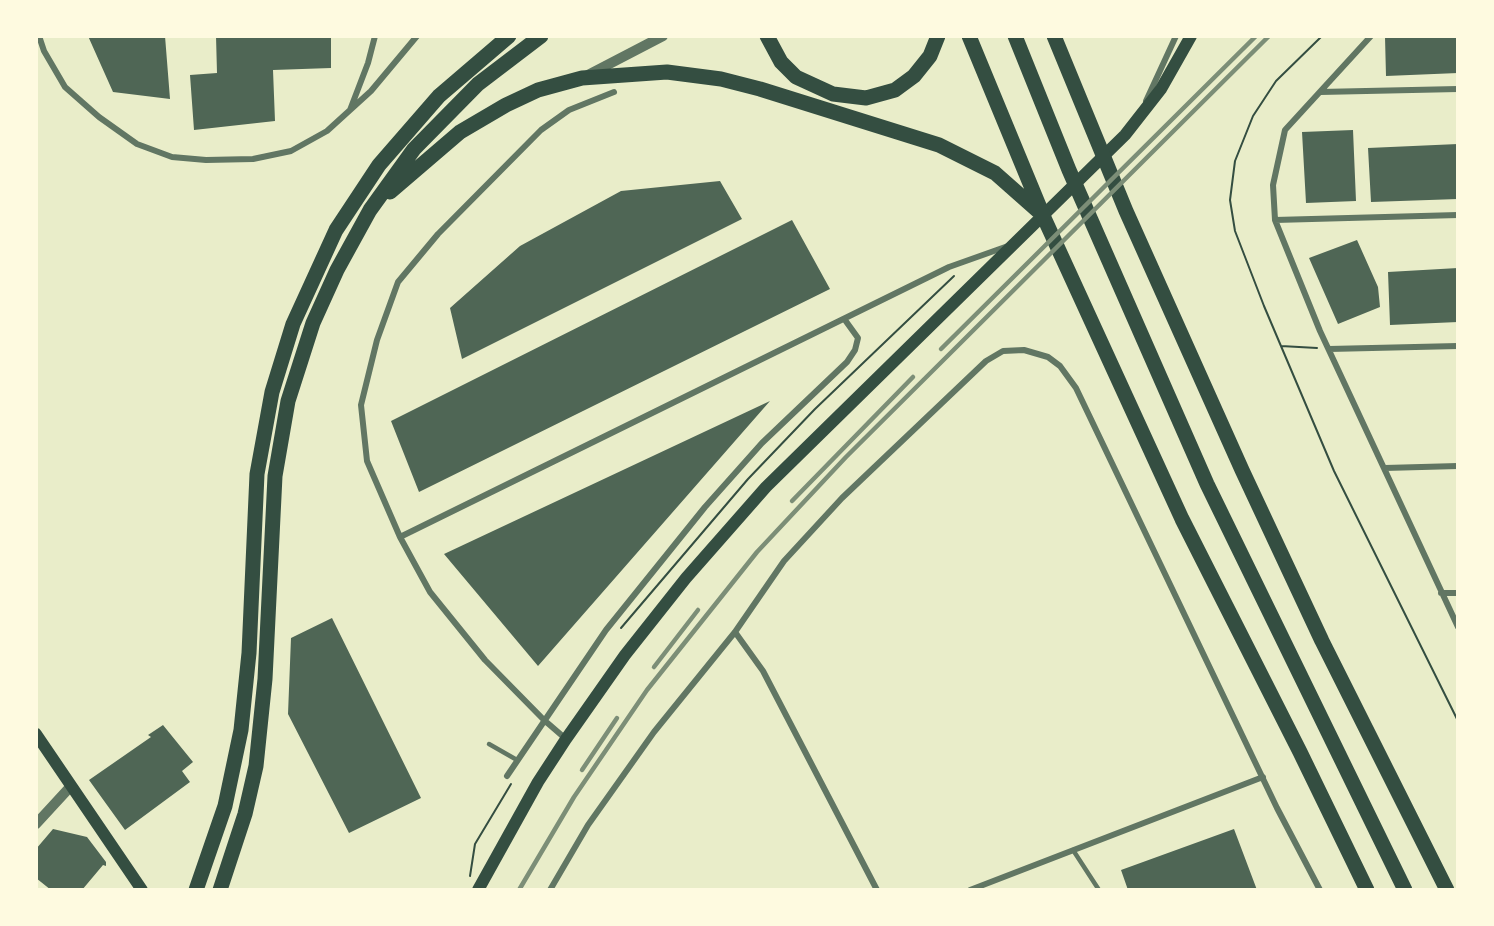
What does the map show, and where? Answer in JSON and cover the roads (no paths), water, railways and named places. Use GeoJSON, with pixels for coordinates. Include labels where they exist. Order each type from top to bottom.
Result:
{"type":"FeatureCollection","features":[{"type":"Feature","properties":{"kind":"highway"},"geometry":{"type":"LineString","coordinates":[[197,888],[225,806],[241,730],[249,653],[256,474],[272,392],[293,324],[314,272],[336,230],[379,165],[439,96],[509,36]]}},
{"type":"Feature","properties":{"kind":"highway"},"geometry":{"type":"LineString","coordinates":[[220,890],[245,814],[259,749],[265,679],[273,501],[287,409],[301,356],[321,305],[370,210],[414,149],[442,118],[486,78],[541,36]]}},
{"type":"Feature","properties":{"kind":"highway"},"geometry":{"type":"LineString","coordinates":[[767,36],[781,62],[804,81],[832,94],[866,98],[895,90],[914,76],[930,56],[938,36]]}},
{"type":"Feature","properties":{"kind":"highway"},"geometry":{"type":"LineString","coordinates":[[969,36],[1070,276],[1182,519],[1367,890]]}},
{"type":"Feature","properties":{"kind":"highway"},"geometry":{"type":"LineString","coordinates":[[1015,36],[1069,170],[1207,484],[1332,746],[1405,890]]}},
{"type":"Feature","properties":{"kind":"highway"},"geometry":{"type":"LineString","coordinates":[[1054,36],[1126,211],[1322,641],[1447,890]]}},
{"type":"Feature","properties":{"kind":"highway"},"geometry":{"type":"LineString","coordinates":[[370,210],[448,142],[474,123],[538,90],[582,78],[668,72],[721,79],[760,89],[960,153],[995,172],[1045,219]]}},
{"type":"Feature","properties":{"kind":"main road"},"geometry":{"type":"LineString","coordinates":[[478,890],[538,782],[566,739],[661,609],[766,487],[1017,242],[1138,120],[1161,89],[1191,36]]}},
{"type":"Feature","properties":{"kind":"main road"},"geometry":{"type":"LineString","coordinates":[[36,734],[142,889]]}},
{"type":"Feature","properties":{"kind":"street"},"geometry":{"type":"LineString","coordinates":[[39,36],[44,51],[65,87],[99,117],[137,144],[172,157],[206,160],[253,159],[291,151],[327,131],[349,113],[417,36]]}},
{"type":"Feature","properties":{"kind":"street"},"geometry":{"type":"LineString","coordinates":[[349,113],[368,63],[375,36]]}},
{"type":"Feature","properties":{"kind":"street"},"geometry":{"type":"LineString","coordinates":[[582,78],[663,36]]}},
{"type":"Feature","properties":{"kind":"street"},"geometry":{"type":"LineString","coordinates":[[1138,120],[1176,36]]}},
{"type":"Feature","properties":{"kind":"street"},"geometry":{"type":"LineString","coordinates":[[1371,36],[1285,130],[1273,185],[1275,220],[1329,349],[1458,627]]}},
{"type":"Feature","properties":{"kind":"street"},"geometry":{"type":"LineString","coordinates":[[1320,92],[1458,89]]}},
{"type":"Feature","properties":{"kind":"street"},"geometry":{"type":"LineString","coordinates":[[566,739],[485,660],[430,592],[400,537],[367,461],[361,405],[377,340],[398,282],[438,234],[541,130],[569,110],[614,92]]}},
{"type":"Feature","properties":{"kind":"street"},"geometry":{"type":"LineString","coordinates":[[1275,220],[1458,214]]}},
{"type":"Feature","properties":{"kind":"street"},"geometry":{"type":"LineString","coordinates":[[400,537],[949,267],[1017,242]]}},
{"type":"Feature","properties":{"kind":"street"},"geometry":{"type":"LineString","coordinates":[[507,776],[606,630],[705,507],[762,443],[847,362],[855,350],[858,338],[845,320]]}},
{"type":"Feature","properties":{"kind":"street"},"geometry":{"type":"LineString","coordinates":[[1329,349],[1458,346]]}},
{"type":"Feature","properties":{"kind":"street"},"geometry":{"type":"LineString","coordinates":[[550,890],[588,825],[654,732],[735,632],[784,561],[842,498],[986,361],[1003,351],[1024,350],[1048,357],[1060,366],[1076,388],[1263,777],[1320,890]]}},
{"type":"Feature","properties":{"kind":"street"},"geometry":{"type":"LineString","coordinates":[[1385,468],[1458,466]]}},
{"type":"Feature","properties":{"kind":"street"},"geometry":{"type":"LineString","coordinates":[[1441,593],[1458,593]]}},
{"type":"Feature","properties":{"kind":"street"},"geometry":{"type":"LineString","coordinates":[[735,632],[763,671],[877,890]]}},
{"type":"Feature","properties":{"kind":"street"},"geometry":{"type":"LineString","coordinates":[[970,890],[1263,777]]}},
{"type":"Feature","properties":{"kind":"street"},"geometry":{"type":"LineString","coordinates":[[36,824],[71,786]]}},
{"type":"Feature","properties":{"kind":"lane"},"geometry":{"type":"LineString","coordinates":[[489,744],[517,760]]}},
{"type":"Feature","properties":{"kind":"lane"},"geometry":{"type":"LineString","coordinates":[[1073,850],[1099,890]]}},
{"type":"Feature","properties":{"kind":"railway"},"geometry":{"type":"LineString","coordinates":[[941,349],[1256,36]]}},
{"type":"Feature","properties":{"kind":"railway"},"geometry":{"type":"LineString","coordinates":[[519,890],[574,797],[647,690],[757,552],[846,457],[1269,36]]}},
{"type":"Feature","properties":{"kind":"railway"},"geometry":{"type":"LineString","coordinates":[[792,501],[913,377]]}},
{"type":"Feature","properties":{"kind":"railway"},"geometry":{"type":"LineString","coordinates":[[654,667],[698,610]]}},
{"type":"Feature","properties":{"kind":"railway"},"geometry":{"type":"LineString","coordinates":[[582,770],[617,718]]}}]}
